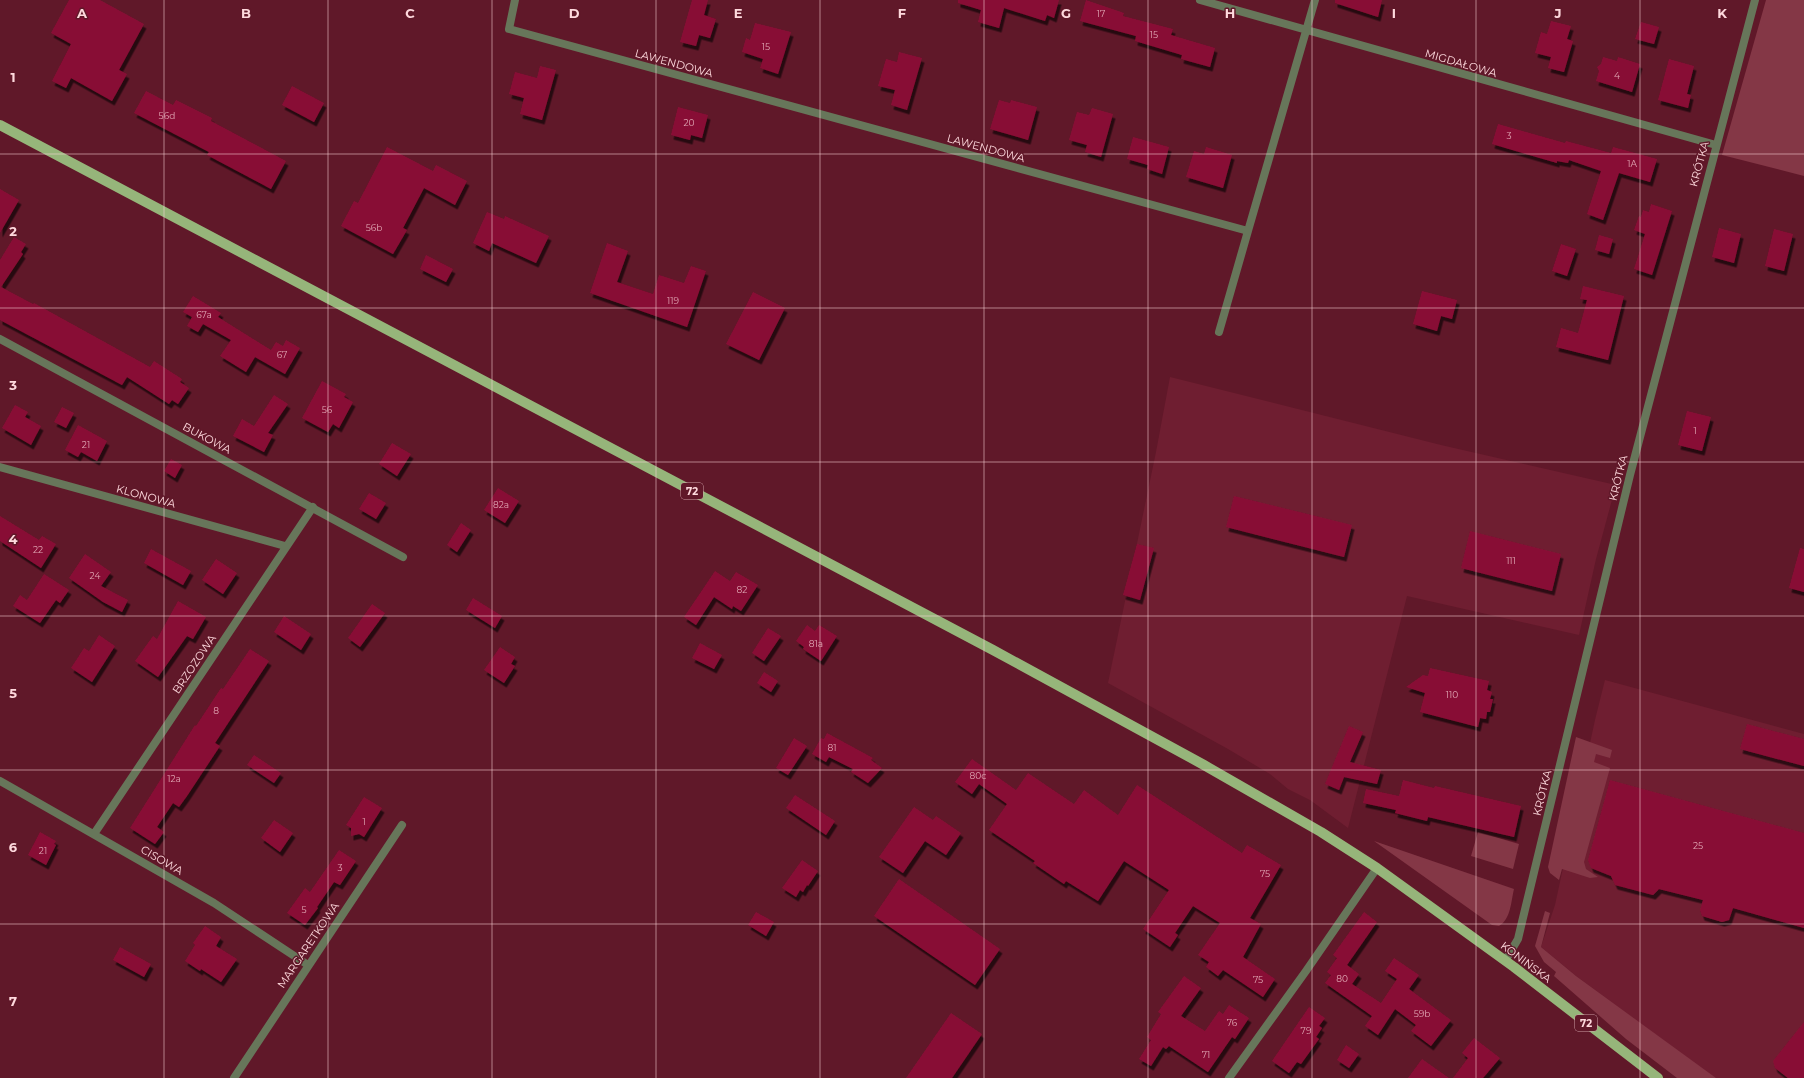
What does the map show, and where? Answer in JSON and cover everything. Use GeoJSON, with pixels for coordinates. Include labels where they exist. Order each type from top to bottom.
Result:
{"type":"FeatureCollection","features":[{"type":"Feature","properties":{"kind":"main road","name":"72"},"geometry":{"type":"LineString","coordinates":[[0,125],[1096,706],[1284,811],[1377,868]]}},
{"type":"Feature","properties":{"kind":"main road","name":"KONIŃSKA"},"geometry":{"type":"LineString","coordinates":[[1377,868],[1505,961],[1658,1078]]}},
{"type":"Feature","properties":{"kind":"street","name":"LAWENDOWA"},"geometry":{"type":"LineString","coordinates":[[514,0],[510,29],[1248,231]]}},
{"type":"Feature","properties":{"kind":"street","name":"MIGDAŁOWA"},"geometry":{"type":"LineString","coordinates":[[1200,0],[1716,145]]}},
{"type":"Feature","properties":{"kind":"street"},"geometry":{"type":"LineString","coordinates":[[1219,332],[1315,0]]}},
{"type":"Feature","properties":{"kind":"street","name":"KRÓTKA"},"geometry":{"type":"LineString","coordinates":[[1505,961],[1518,939],[1630,475],[1755,0]]}},
{"type":"Feature","properties":{"kind":"street","name":"BUKOWA"},"geometry":{"type":"LineString","coordinates":[[0,339],[404,557]]}},
{"type":"Feature","properties":{"kind":"street","name":"KLONOWA"},"geometry":{"type":"LineString","coordinates":[[0,468],[285,546]]}},
{"type":"Feature","properties":{"kind":"street","name":"BRZOZOWA"},"geometry":{"type":"LineString","coordinates":[[94,834],[285,546],[313,507]]}},
{"type":"Feature","properties":{"kind":"street","name":"CISOWA"},"geometry":{"type":"LineString","coordinates":[[0,781],[214,903],[308,965]]}},
{"type":"Feature","properties":{"kind":"street","name":"MARGARETKOWA"},"geometry":{"type":"LineString","coordinates":[[234,1078],[402,826]]}},
{"type":"Feature","properties":{"kind":"street"},"geometry":{"type":"LineString","coordinates":[[1229,1078],[1306,972],[1377,868]]}},
{"type":"Feature","properties":{"kind":"shaded area"},"geometry":{"type":"Polygon","coordinates":[[[1766,0],[1804,0],[1804,176],[1722,155],[1766,0]]]}},
{"type":"Feature","properties":{"kind":"shaded area"},"geometry":{"type":"Polygon","coordinates":[[[1170,377],[1441,445],[1616,485],[1596,559],[1579,635],[1407,596],[1348,828],[1310,800],[1288,789],[1270,774],[1228,749],[1108,683],[1170,377]]]}},
{"type":"Feature","properties":{"kind":"shaded area"},"geometry":{"type":"Polygon","coordinates":[[[1605,680],[1804,734],[1804,1078],[1715,1078],[1576,976],[1541,947],[1555,905],[1605,680]]]}},
{"type":"Feature","properties":{"kind":"shaded area"},"geometry":{"type":"Polygon","coordinates":[[[1576,737],[1612,750],[1610,758],[1596,754],[1594,762],[1610,768],[1584,862],[1586,869],[1598,877],[1590,878],[1562,869],[1559,880],[1550,873],[1548,867],[1576,737]]]}},
{"type":"Feature","properties":{"kind":"shaded area"},"geometry":{"type":"Polygon","coordinates":[[[1478,832],[1519,844],[1513,869],[1471,856],[1478,832]]]}},
{"type":"Feature","properties":{"kind":"shaded area"},"geometry":{"type":"Polygon","coordinates":[[[1374,841],[1514,889],[1510,909],[1506,919],[1499,926],[1492,925],[1374,841]]]}},
{"type":"Feature","properties":{"kind":"shaded area"},"geometry":{"type":"Polygon","coordinates":[[[1545,911],[1550,913],[1541,947],[1576,976],[1716,1078],[1677,1078],[1626,1039],[1554,976],[1556,972],[1544,962],[1535,946],[1545,911]]]}},
{"type":"Feature","properties":{"kind":"building"},"geometry":{"type":"Polygon","coordinates":[[[69,0],[100,0],[144,24],[119,70],[127,74],[112,101],[71,78],[66,88],[52,81],[71,44],[51,33],[69,0]]]}},
{"type":"Feature","properties":{"kind":"building"},"geometry":{"type":"Polygon","coordinates":[[[692,0],[708,0],[704,15],[716,19],[710,38],[699,35],[696,46],[680,42],[692,0]]]}},
{"type":"Feature","properties":{"kind":"building"},"geometry":{"type":"Polygon","coordinates":[[[958,0],[1059,0],[1054,18],[1047,15],[1045,21],[1004,8],[999,28],[978,22],[981,10],[958,3],[958,0]]]}},
{"type":"Feature","properties":{"kind":"building"},"geometry":{"type":"Polygon","coordinates":[[[1086,0],[1124,13],[1123,16],[1173,29],[1171,35],[1215,48],[1210,67],[1181,59],[1182,55],[1135,41],[1136,36],[1080,21],[1086,0]]]}},
{"type":"Feature","properties":{"kind":"building"},"geometry":{"type":"Polygon","coordinates":[[[1335,0],[1382,0],[1378,17],[1335,3],[1335,0]]]}},
{"type":"Feature","properties":{"kind":"building"},"geometry":{"type":"Polygon","coordinates":[[[1551,21],[1571,26],[1567,39],[1573,41],[1564,72],[1548,68],[1551,57],[1535,53],[1541,32],[1547,34],[1551,21]]]}},
{"type":"Feature","properties":{"kind":"building"},"geometry":{"type":"Polygon","coordinates":[[[1641,22],[1659,27],[1654,44],[1635,39],[1641,22]]]}},
{"type":"Feature","properties":{"kind":"building"},"geometry":{"type":"Polygon","coordinates":[[[755,23],[791,32],[778,74],[760,68],[763,59],[742,52],[746,38],[750,40],[755,23]]]}},
{"type":"Feature","properties":{"kind":"building"},"geometry":{"type":"Polygon","coordinates":[[[899,52],[922,58],[907,110],[891,105],[895,90],[878,86],[886,59],[897,62],[899,52]]]}},
{"type":"Feature","properties":{"kind":"building"},"geometry":{"type":"Polygon","coordinates":[[[1603,57],[1617,61],[1618,57],[1640,64],[1632,92],[1596,81],[1599,71],[1597,67],[1601,64],[1603,57]]]}},
{"type":"Feature","properties":{"kind":"building"},"geometry":{"type":"Polygon","coordinates":[[[1669,59],[1694,66],[1687,94],[1691,95],[1688,108],[1658,100],[1669,59]]]}},
{"type":"Feature","properties":{"kind":"building"},"geometry":{"type":"Polygon","coordinates":[[[540,66],[556,70],[542,120],[520,114],[524,98],[509,94],[515,72],[537,78],[540,66]]]}},
{"type":"Feature","properties":{"kind":"building"},"geometry":{"type":"Polygon","coordinates":[[[292,86],[324,103],[314,122],[282,105],[292,86]]]}},
{"type":"Feature","properties":{"kind":"building"},"geometry":{"type":"Polygon","coordinates":[[[146,91],[173,105],[176,100],[212,118],[211,121],[286,161],[271,189],[207,155],[209,152],[134,113],[146,91]]]}},
{"type":"Feature","properties":{"kind":"building"},"geometry":{"type":"Polygon","coordinates":[[[999,100],[1010,103],[1011,100],[1037,107],[1028,140],[990,129],[999,100]]]}},
{"type":"Feature","properties":{"kind":"building"},"geometry":{"type":"Polygon","coordinates":[[[678,107],[708,115],[702,138],[691,135],[690,140],[671,135],[678,107]]]}},
{"type":"Feature","properties":{"kind":"building"},"geometry":{"type":"Polygon","coordinates":[[[1092,108],[1113,114],[1101,157],[1085,152],[1087,145],[1069,140],[1077,112],[1089,115],[1092,108]]]}},
{"type":"Feature","properties":{"kind":"building"},"geometry":{"type":"Polygon","coordinates":[[[1498,124],[1565,143],[1566,141],[1611,153],[1613,147],[1657,159],[1650,182],[1619,173],[1603,220],[1587,214],[1601,171],[1569,160],[1568,163],[1557,161],[1557,163],[1492,144],[1498,124]]]}},
{"type":"Feature","properties":{"kind":"building"},"geometry":{"type":"Polygon","coordinates":[[[1133,137],[1169,147],[1162,174],[1147,169],[1148,165],[1127,159],[1133,137]]]}},
{"type":"Feature","properties":{"kind":"building"},"geometry":{"type":"Polygon","coordinates":[[[387,147],[433,171],[436,165],[467,181],[455,205],[424,188],[403,228],[407,230],[393,254],[341,226],[354,201],[358,203],[387,147]]]}},
{"type":"Feature","properties":{"kind":"building"},"geometry":{"type":"Polygon","coordinates":[[[1206,147],[1232,155],[1223,188],[1186,177],[1194,151],[1204,154],[1206,147]]]}},
{"type":"Feature","properties":{"kind":"building"},"geometry":{"type":"Polygon","coordinates":[[[0,189],[19,200],[0,233],[0,189]]]}},
{"type":"Feature","properties":{"kind":"building"},"geometry":{"type":"Polygon","coordinates":[[[1651,204],[1672,211],[1652,275],[1634,269],[1645,234],[1634,230],[1639,216],[1641,217],[1643,210],[1649,212],[1651,204]]]}},
{"type":"Feature","properties":{"kind":"building"},"geometry":{"type":"Polygon","coordinates":[[[487,212],[504,219],[505,216],[549,236],[536,263],[492,243],[489,251],[473,243],[487,212]]]}},
{"type":"Feature","properties":{"kind":"building"},"geometry":{"type":"Polygon","coordinates":[[[1719,228],[1741,234],[1734,263],[1712,257],[1719,228]]]}},
{"type":"Feature","properties":{"kind":"building"},"geometry":{"type":"Polygon","coordinates":[[[1774,229],[1793,234],[1784,271],[1765,266],[1774,229]]]}},
{"type":"Feature","properties":{"kind":"building"},"geometry":{"type":"Polygon","coordinates":[[[1599,235],[1613,239],[1609,254],[1595,250],[1599,235]]]}},
{"type":"Feature","properties":{"kind":"building"},"geometry":{"type":"Polygon","coordinates":[[[14,237],[26,244],[21,252],[23,254],[1,287],[33,304],[34,303],[150,367],[154,361],[182,379],[180,382],[189,388],[178,404],[172,400],[169,404],[127,377],[122,385],[0,320],[0,260],[14,237]]]}},
{"type":"Feature","properties":{"kind":"building"},"geometry":{"type":"Polygon","coordinates":[[[607,243],[628,251],[617,282],[653,294],[659,275],[684,283],[691,266],[706,271],[687,327],[590,293],[607,243]]]}},
{"type":"Feature","properties":{"kind":"building"},"geometry":{"type":"Polygon","coordinates":[[[1561,244],[1576,249],[1567,276],[1552,271],[1561,244]]]}},
{"type":"Feature","properties":{"kind":"building"},"geometry":{"type":"Polygon","coordinates":[[[426,255],[453,269],[446,282],[420,269],[426,255]]]}},
{"type":"Feature","properties":{"kind":"building"},"geometry":{"type":"Polygon","coordinates":[[[1583,286],[1624,296],[1608,360],[1556,347],[1561,328],[1578,333],[1587,300],[1580,299],[1583,286]]]}},
{"type":"Feature","properties":{"kind":"building"},"geometry":{"type":"Polygon","coordinates":[[[1422,291],[1457,300],[1452,319],[1441,316],[1437,331],[1413,324],[1422,291]]]}},
{"type":"Feature","properties":{"kind":"building"},"geometry":{"type":"Polygon","coordinates":[[[753,292],[785,308],[759,360],[726,344],[753,292]]]}},
{"type":"Feature","properties":{"kind":"building"},"geometry":{"type":"Polygon","coordinates":[[[193,296],[221,313],[218,317],[271,350],[276,342],[283,346],[286,340],[300,348],[285,374],[255,357],[246,372],[220,356],[231,340],[203,324],[198,332],[187,326],[192,317],[183,312],[193,296]]]}},
{"type":"Feature","properties":{"kind":"building"},"geometry":{"type":"Polygon","coordinates":[[[322,381],[346,394],[344,397],[353,402],[339,428],[333,424],[328,432],[302,418],[322,381]]]}},
{"type":"Feature","properties":{"kind":"building"},"geometry":{"type":"Polygon","coordinates":[[[274,395],[288,404],[268,433],[273,435],[264,452],[233,436],[242,419],[254,426],[274,395]]]}},
{"type":"Feature","properties":{"kind":"building"},"geometry":{"type":"Polygon","coordinates":[[[15,405],[28,412],[25,417],[41,426],[31,445],[2,428],[15,405]]]}},
{"type":"Feature","properties":{"kind":"building"},"geometry":{"type":"Polygon","coordinates":[[[62,407],[74,413],[66,428],[54,422],[62,407]]]}},
{"type":"Feature","properties":{"kind":"building"},"geometry":{"type":"Polygon","coordinates":[[[1687,411],[1711,417],[1702,451],[1678,445],[1687,411]]]}},
{"type":"Feature","properties":{"kind":"building"},"geometry":{"type":"Polygon","coordinates":[[[78,425],[107,441],[97,461],[81,452],[78,457],[65,450],[78,425]]]}},
{"type":"Feature","properties":{"kind":"building"},"geometry":{"type":"Polygon","coordinates":[[[392,443],[411,454],[397,476],[379,464],[392,443]]]}},
{"type":"Feature","properties":{"kind":"building"},"geometry":{"type":"Polygon","coordinates":[[[171,459],[182,465],[175,478],[164,471],[171,459]]]}},
{"type":"Feature","properties":{"kind":"building"},"geometry":{"type":"Polygon","coordinates":[[[498,488],[519,501],[505,523],[484,510],[498,488]]]}},
{"type":"Feature","properties":{"kind":"building"},"geometry":{"type":"Polygon","coordinates":[[[369,493],[386,503],[376,519],[359,509],[369,493]]]}},
{"type":"Feature","properties":{"kind":"building"},"geometry":{"type":"Polygon","coordinates":[[[1234,496],[1352,525],[1344,557],[1226,527],[1234,496]]]}},
{"type":"Feature","properties":{"kind":"building"},"geometry":{"type":"Polygon","coordinates":[[[0,516],[39,540],[42,536],[56,544],[41,568],[0,541],[0,516]]]}},
{"type":"Feature","properties":{"kind":"building"},"geometry":{"type":"Polygon","coordinates":[[[461,523],[471,530],[457,552],[447,545],[461,523]]]}},
{"type":"Feature","properties":{"kind":"building"},"geometry":{"type":"Polygon","coordinates":[[[1470,531],[1561,554],[1552,591],[1461,568],[1470,531]]]}},
{"type":"Feature","properties":{"kind":"building"},"geometry":{"type":"Polygon","coordinates":[[[1137,544],[1154,548],[1140,600],[1123,595],[1137,544]]]}},
{"type":"Feature","properties":{"kind":"building"},"geometry":{"type":"Polygon","coordinates":[[[1800,548],[1804,549],[1804,592],[1789,588],[1800,548]]]}},
{"type":"Feature","properties":{"kind":"building"},"geometry":{"type":"Polygon","coordinates":[[[151,549],[191,571],[183,585],[144,563],[151,549]]]}},
{"type":"Feature","properties":{"kind":"building"},"geometry":{"type":"Polygon","coordinates":[[[85,554],[111,572],[101,586],[128,600],[122,612],[103,602],[69,578],[85,554]]]}},
{"type":"Feature","properties":{"kind":"building"},"geometry":{"type":"Polygon","coordinates":[[[216,559],[237,573],[223,594],[202,580],[216,559]]]}},
{"type":"Feature","properties":{"kind":"building"},"geometry":{"type":"Polygon","coordinates":[[[715,571],[730,581],[736,572],[758,585],[741,611],[733,606],[732,609],[714,597],[696,625],[684,617],[715,571]]]}},
{"type":"Feature","properties":{"kind":"building"},"geometry":{"type":"Polygon","coordinates":[[[44,574],[69,590],[60,603],[56,600],[40,623],[13,606],[20,595],[27,600],[44,574]]]}},
{"type":"Feature","properties":{"kind":"building"},"geometry":{"type":"Polygon","coordinates":[[[473,598],[502,616],[495,628],[466,610],[473,598]]]}},
{"type":"Feature","properties":{"kind":"building"},"geometry":{"type":"Polygon","coordinates":[[[178,601],[206,617],[193,639],[187,636],[158,677],[135,661],[153,636],[157,639],[178,601]]]}},
{"type":"Feature","properties":{"kind":"building"},"geometry":{"type":"Polygon","coordinates":[[[372,604],[385,613],[360,647],[348,638],[372,604]]]}},
{"type":"Feature","properties":{"kind":"building"},"geometry":{"type":"Polygon","coordinates":[[[284,616],[311,634],[301,650],[274,632],[284,616]]]}},
{"type":"Feature","properties":{"kind":"building"},"geometry":{"type":"Polygon","coordinates":[[[807,625],[815,631],[819,625],[837,636],[821,661],[803,649],[804,647],[796,641],[807,625]]]}},
{"type":"Feature","properties":{"kind":"building"},"geometry":{"type":"Polygon","coordinates":[[[768,628],[781,636],[764,661],[752,653],[768,628]]]}},
{"type":"Feature","properties":{"kind":"building"},"geometry":{"type":"Polygon","coordinates":[[[99,635],[115,646],[92,682],[71,668],[84,648],[89,651],[99,635]]]}},
{"type":"Feature","properties":{"kind":"building"},"geometry":{"type":"Polygon","coordinates":[[[700,643],[722,655],[714,669],[692,658],[700,643]]]}},
{"type":"Feature","properties":{"kind":"building"},"geometry":{"type":"Polygon","coordinates":[[[500,647],[515,657],[511,664],[515,666],[504,683],[484,670],[500,647]]]}},
{"type":"Feature","properties":{"kind":"building"},"geometry":{"type":"Polygon","coordinates":[[[250,649],[269,661],[215,743],[220,746],[187,796],[179,807],[173,803],[157,827],[164,832],[155,844],[130,828],[195,725],[196,726],[221,688],[223,689],[250,649]]]}},
{"type":"Feature","properties":{"kind":"building"},"geometry":{"type":"Polygon","coordinates":[[[1430,668],[1489,681],[1487,690],[1492,692],[1490,699],[1493,699],[1490,712],[1487,712],[1486,719],[1480,718],[1478,727],[1420,712],[1425,693],[1406,687],[1423,675],[1428,676],[1430,668]]]}},
{"type":"Feature","properties":{"kind":"building"},"geometry":{"type":"Polygon","coordinates":[[[764,672],[778,681],[771,692],[757,683],[764,672]]]}},
{"type":"Feature","properties":{"kind":"building"},"geometry":{"type":"Polygon","coordinates":[[[1747,724],[1804,739],[1804,766],[1740,749],[1747,724]]]}},
{"type":"Feature","properties":{"kind":"building"},"geometry":{"type":"Polygon","coordinates":[[[1349,726],[1363,732],[1350,762],[1381,770],[1377,784],[1344,777],[1339,790],[1325,784],[1349,726]]]}},
{"type":"Feature","properties":{"kind":"building"},"geometry":{"type":"Polygon","coordinates":[[[827,733],[873,758],[871,760],[882,768],[868,783],[851,772],[853,769],[829,757],[826,762],[812,754],[821,738],[824,739],[827,733]]]}},
{"type":"Feature","properties":{"kind":"building"},"geometry":{"type":"Polygon","coordinates":[[[794,738],[807,746],[788,775],[776,768],[794,738]]]}},
{"type":"Feature","properties":{"kind":"building"},"geometry":{"type":"Polygon","coordinates":[[[254,755],[281,773],[274,783],[247,765],[254,755]]]}},
{"type":"Feature","properties":{"kind":"building"},"geometry":{"type":"Polygon","coordinates":[[[972,759],[1016,790],[1028,773],[1074,804],[1084,790],[1118,815],[1137,785],[1242,853],[1247,845],[1281,865],[1250,918],[1261,924],[1243,957],[1275,979],[1263,997],[1223,970],[1218,976],[1206,967],[1209,962],[1198,955],[1220,923],[1193,906],[1175,933],[1178,935],[1170,947],[1143,929],[1169,890],[1124,861],[1098,901],[1066,881],[1064,884],[1033,863],[1035,861],[989,830],[1007,804],[979,784],[972,794],[955,782],[972,759]]]}},
{"type":"Feature","properties":{"kind":"building"},"geometry":{"type":"Polygon","coordinates":[[[1403,780],[1521,806],[1514,837],[1428,817],[1427,821],[1395,813],[1396,810],[1363,803],[1366,789],[1399,796],[1403,780]]]}},
{"type":"Feature","properties":{"kind":"building"},"geometry":{"type":"Polygon","coordinates":[[[1610,780],[1804,833],[1804,928],[1733,908],[1729,920],[1722,922],[1702,916],[1700,910],[1703,900],[1659,889],[1653,895],[1615,885],[1611,876],[1591,868],[1588,860],[1610,780]]]}},
{"type":"Feature","properties":{"kind":"building"},"geometry":{"type":"Polygon","coordinates":[[[795,795],[835,821],[826,835],[786,808],[795,795]]]}},
{"type":"Feature","properties":{"kind":"building"},"geometry":{"type":"Polygon","coordinates":[[[364,797],[382,808],[364,837],[359,834],[351,836],[351,828],[346,825],[364,797]]]}},
{"type":"Feature","properties":{"kind":"building"},"geometry":{"type":"Polygon","coordinates":[[[914,807],[933,820],[936,816],[961,833],[946,855],[925,841],[903,873],[879,857],[914,807]]]}},
{"type":"Feature","properties":{"kind":"building"},"geometry":{"type":"Polygon","coordinates":[[[274,820],[293,833],[280,852],[261,838],[274,820]]]}},
{"type":"Feature","properties":{"kind":"building"},"geometry":{"type":"Polygon","coordinates":[[[40,832],[56,841],[54,844],[56,845],[46,865],[28,855],[40,832]]]}},
{"type":"Feature","properties":{"kind":"building"},"geometry":{"type":"Polygon","coordinates":[[[339,850],[356,861],[340,885],[334,882],[317,907],[318,908],[305,925],[287,913],[305,888],[310,892],[339,850]]]}},
{"type":"Feature","properties":{"kind":"building"},"geometry":{"type":"Polygon","coordinates":[[[802,860],[818,871],[803,892],[800,890],[796,897],[782,888],[802,860]]]}},
{"type":"Feature","properties":{"kind":"building"},"geometry":{"type":"Polygon","coordinates":[[[899,879],[1000,949],[975,985],[874,916],[899,879]]]}},
{"type":"Feature","properties":{"kind":"building"},"geometry":{"type":"Polygon","coordinates":[[[756,912],[774,922],[766,936],[748,925],[756,912]]]}},
{"type":"Feature","properties":{"kind":"building"},"geometry":{"type":"Polygon","coordinates":[[[1364,912],[1377,922],[1347,965],[1359,974],[1352,984],[1381,1003],[1397,979],[1385,971],[1394,958],[1419,975],[1409,989],[1451,1020],[1431,1046],[1411,1031],[1416,1025],[1395,1009],[1378,1035],[1365,1026],[1372,1016],[1325,983],[1331,975],[1327,972],[1337,958],[1333,955],[1364,912]]]}},
{"type":"Feature","properties":{"kind":"building"},"geometry":{"type":"Polygon","coordinates":[[[205,926],[221,937],[216,946],[237,959],[221,982],[185,961],[195,945],[193,943],[205,926]]]}},
{"type":"Feature","properties":{"kind":"building"},"geometry":{"type":"Polygon","coordinates":[[[120,947],[151,964],[144,977],[113,960],[120,947]]]}},
{"type":"Feature","properties":{"kind":"building"},"geometry":{"type":"Polygon","coordinates":[[[1184,976],[1201,988],[1181,1016],[1205,1031],[1219,1011],[1223,1014],[1229,1005],[1249,1018],[1235,1039],[1232,1037],[1208,1072],[1169,1046],[1166,1049],[1163,1047],[1151,1066],[1139,1059],[1151,1040],[1147,1037],[1161,1014],[1158,1012],[1184,976]]]}},
{"type":"Feature","properties":{"kind":"building"},"geometry":{"type":"Polygon","coordinates":[[[1309,1007],[1325,1018],[1319,1026],[1322,1028],[1316,1037],[1319,1039],[1301,1064],[1297,1062],[1289,1073],[1272,1061],[1309,1007]]]}},
{"type":"Feature","properties":{"kind":"building"},"geometry":{"type":"Polygon","coordinates":[[[951,1013],[982,1034],[952,1078],[906,1078],[951,1013]]]}},
{"type":"Feature","properties":{"kind":"building"},"geometry":{"type":"Polygon","coordinates":[[[1804,1022],[1804,1078],[1788,1078],[1775,1068],[1773,1061],[1804,1022]]]}},
{"type":"Feature","properties":{"kind":"building"},"geometry":{"type":"Polygon","coordinates":[[[1474,1038],[1500,1058],[1483,1078],[1453,1078],[1468,1058],[1462,1053],[1474,1038]]]}},
{"type":"Feature","properties":{"kind":"building"},"geometry":{"type":"Polygon","coordinates":[[[1346,1045],[1359,1054],[1349,1068],[1337,1060],[1346,1045]]]}},
{"type":"Feature","properties":{"kind":"building"},"geometry":{"type":"Polygon","coordinates":[[[1422,1059],[1449,1078],[1408,1078],[1422,1059]]]}}]}
